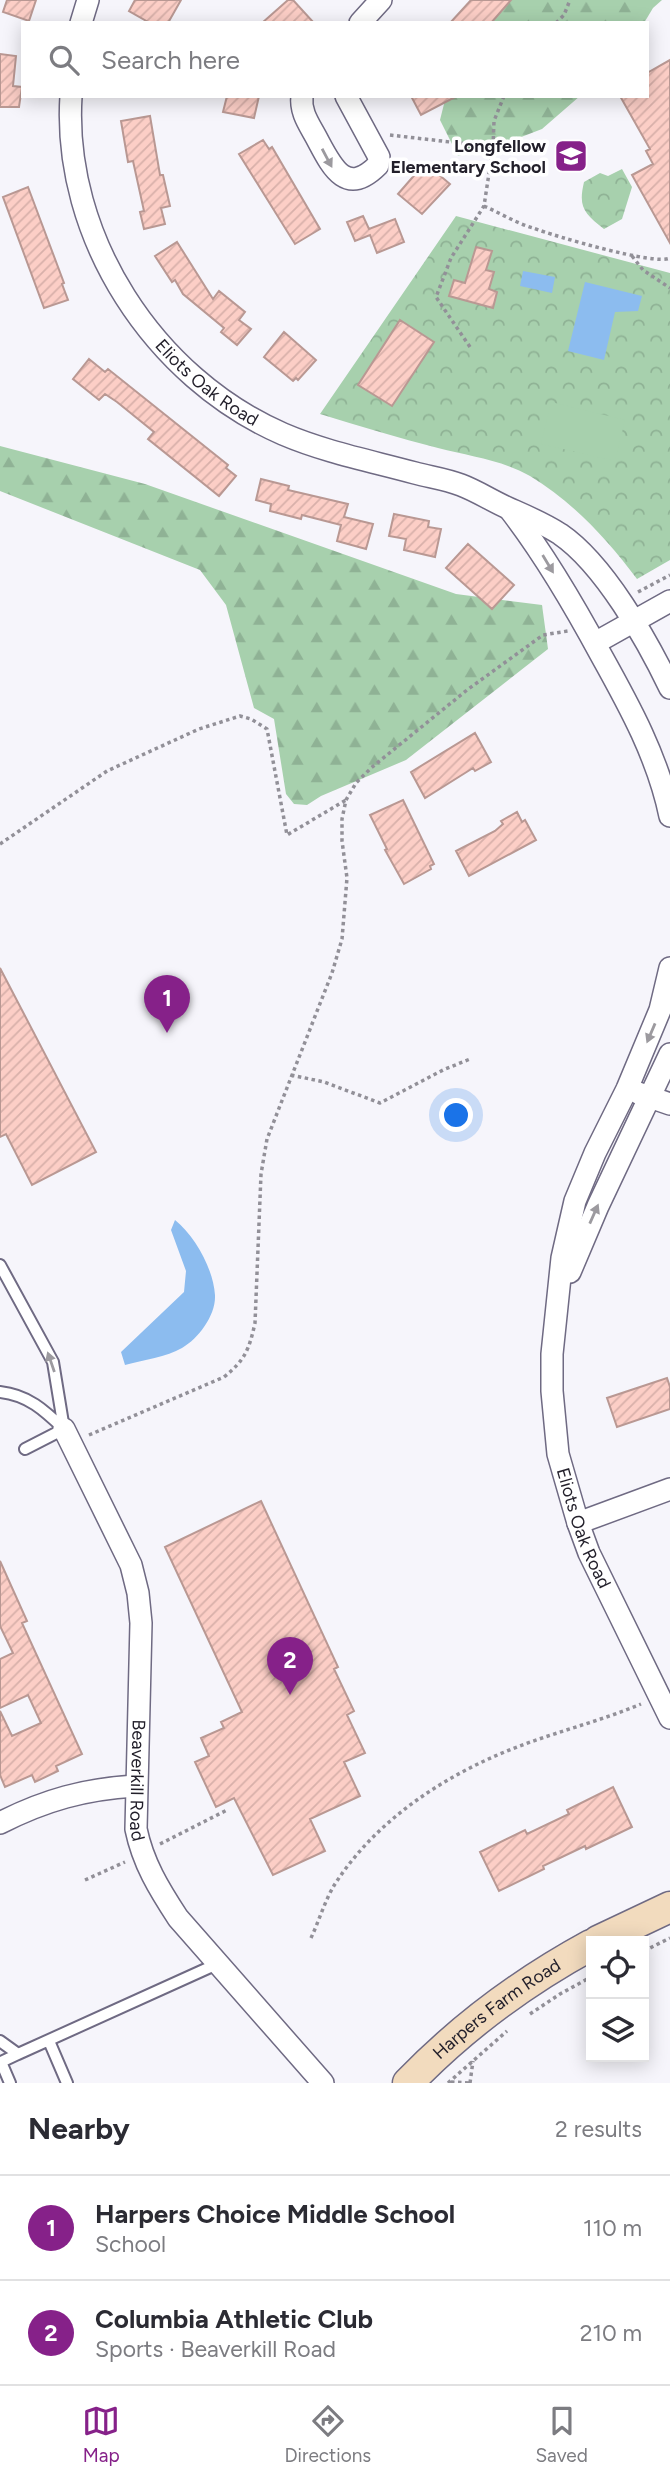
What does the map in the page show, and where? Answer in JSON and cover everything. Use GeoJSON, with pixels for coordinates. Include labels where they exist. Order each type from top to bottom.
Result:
{"type":"FeatureCollection","features":[{"type":"Feature","properties":{"kind":"main road"},"geometry":{"type":"LineString","coordinates":[[609,1936],[670,1907]]}},
{"type":"Feature","properties":{"kind":"main road","name":"Harpers Farm Road"},"geometry":{"type":"LineString","coordinates":[[408,2083],[481,2016],[521,1986],[586,1948]]}},
{"type":"Feature","properties":{"kind":"street"},"geometry":{"type":"LineString","coordinates":[[82,21],[88,0]]}},
{"type":"Feature","properties":{"kind":"street"},"geometry":{"type":"LineString","coordinates":[[362,21],[380,0]]}},
{"type":"Feature","properties":{"kind":"street","name":"Eliots Oak Road"},"geometry":{"type":"LineString","coordinates":[[71,98],[77,175],[88,219],[104,262],[148,329],[192,376],[230,405],[284,434],[340,453],[460,485],[541,522],[563,537],[592,566],[621,602],[670,688]]}},
{"type":"Feature","properties":{"kind":"street"},"geometry":{"type":"LineString","coordinates":[[302,98],[303,113],[333,169],[352,180],[362,178],[378,165],[379,157],[347,98]]}},
{"type":"Feature","properties":{"kind":"street","name":"Eliots Oak Road"},"geometry":{"type":"LineString","coordinates":[[509,509],[535,542],[595,643],[646,740],[670,816]]}},
{"type":"Feature","properties":{"kind":"street"},"geometry":{"type":"LineString","coordinates":[[595,643],[670,601]]}},
{"type":"Feature","properties":{"kind":"street","name":"Eliots Oak Road"},"geometry":{"type":"LineString","coordinates":[[670,968],[660,1010],[575,1201],[562,1258],[552,1354],[554,1422],[565,1481],[578,1523],[589,1553],[670,1718]]}},
{"type":"Feature","properties":{"kind":"street","name":"Eliots Oak Road"},"geometry":{"type":"LineString","coordinates":[[555,1324],[573,1261],[660,1101],[670,1054]]}},
{"type":"Feature","properties":{"kind":"street"},"geometry":{"type":"LineString","coordinates":[[626,1089],[660,1101]]}},
{"type":"Feature","properties":{"kind":"street","name":"Beaverkill Road"},"geometry":{"type":"LineString","coordinates":[[67,1436],[131,1565],[138,1593],[141,1623],[135,1786],[136,1829],[141,1854],[158,1888],[178,1917],[323,2083]]}},
{"type":"Feature","properties":{"kind":"street"},"geometry":{"type":"LineString","coordinates":[[578,1523],[670,1489]]}},
{"type":"Feature","properties":{"kind":"street"},"geometry":{"type":"LineString","coordinates":[[0,1823],[66,1796],[98,1788],[135,1786]]}},
{"type":"Feature","properties":{"kind":"lane"},"geometry":{"type":"LineString","coordinates":[[0,1265],[53,1362],[67,1436]]}},
{"type":"Feature","properties":{"kind":"lane"},"geometry":{"type":"LineString","coordinates":[[0,1392],[27,1398],[40,1406],[67,1436]]}},
{"type":"Feature","properties":{"kind":"lane"},"geometry":{"type":"LineString","coordinates":[[25,1449],[67,1436]]}},
{"type":"Feature","properties":{"kind":"lane"},"geometry":{"type":"LineString","coordinates":[[10,2083],[1,2062],[218,1964]]}},
{"type":"Feature","properties":{"kind":"lane"},"geometry":{"type":"LineString","coordinates":[[0,2041],[18,2054]]}},
{"type":"Feature","properties":{"kind":"lane"},"geometry":{"type":"LineString","coordinates":[[49,2041],[67,2083]]}},
{"type":"Feature","properties":{"kind":"path"},"geometry":{"type":"LineString","coordinates":[[558,21],[564,15],[570,0]]}},
{"type":"Feature","properties":{"kind":"path"},"geometry":{"type":"LineString","coordinates":[[470,347],[436,297],[451,258],[484,206],[494,121],[503,98]]}},
{"type":"Feature","properties":{"kind":"path"},"geometry":{"type":"LineString","coordinates":[[371,140],[387,134],[493,147]]}},
{"type":"Feature","properties":{"kind":"path"},"geometry":{"type":"LineString","coordinates":[[484,206],[532,228],[632,255],[664,261],[670,258]]}},
{"type":"Feature","properties":{"kind":"path"},"geometry":{"type":"LineString","coordinates":[[632,255],[643,270],[670,288]]}},
{"type":"Feature","properties":{"kind":"path"},"geometry":{"type":"LineString","coordinates":[[67,1436],[224,1377],[240,1364],[250,1348],[255,1323],[261,1174],[267,1139],[332,974],[342,939],[347,878],[342,819],[346,800],[356,783],[370,768],[467,690],[543,635],[564,634]]}},
{"type":"Feature","properties":{"kind":"path"},"geometry":{"type":"LineString","coordinates":[[0,844],[107,771],[199,729],[240,716],[267,729],[288,835],[346,800]]}},
{"type":"Feature","properties":{"kind":"path"},"geometry":{"type":"LineString","coordinates":[[292,1075],[324,1082],[380,1103],[470,1059]]}},
{"type":"Feature","properties":{"kind":"path"},"geometry":{"type":"LineString","coordinates":[[311,1938],[333,1886],[356,1856],[387,1824],[423,1795],[488,1759],[660,1696]]}},
{"type":"Feature","properties":{"kind":"path"},"geometry":{"type":"LineString","coordinates":[[649,1948],[670,1938]]}},
{"type":"Feature","properties":{"kind":"path"},"geometry":{"type":"LineString","coordinates":[[525,2017],[586,1980]]}},
{"type":"Feature","properties":{"kind":"path"},"geometry":{"type":"LineString","coordinates":[[449,2083],[514,2024]]}},
{"type":"Feature","properties":{"kind":"path"},"geometry":{"type":"LineString","coordinates":[[449,2083],[470,2083],[474,2059]]}},
{"type":"Feature","properties":{"kind":"green space"},"geometry":{"type":"Polygon","coordinates":[[[490,0],[662,0],[645,21],[480,21],[490,0]]]}},
{"type":"Feature","properties":{"kind":"green space"},"geometry":{"type":"Polygon","coordinates":[[[446,98],[578,98],[542,129],[458,156],[440,120],[446,98]]]}},
{"type":"Feature","properties":{"kind":"green space"},"geometry":{"type":"Polygon","coordinates":[[[622,169],[632,187],[622,219],[604,229],[584,209],[584,182],[600,173],[608,176],[622,169]]]}},
{"type":"Feature","properties":{"kind":"green space"},"geometry":{"type":"Polygon","coordinates":[[[456,216],[670,273],[670,560],[637,579],[588,522],[561,497],[530,476],[497,462],[320,414],[456,216]]]}},
{"type":"Feature","properties":{"kind":"green space"},"geometry":{"type":"Polygon","coordinates":[[[551,402],[625,420],[615,461],[541,444],[551,402]]]}},
{"type":"Feature","properties":{"kind":"green space"},"geometry":{"type":"Polygon","coordinates":[[[0,446],[145,484],[456,594],[542,605],[548,649],[406,760],[321,796],[307,805],[294,804],[286,794],[274,719],[254,708],[226,605],[200,570],[0,491],[0,446]]]}},
{"type":"Feature","properties":{"kind":"water"},"geometry":{"type":"Polygon","coordinates":[[[523,271],[555,277],[552,293],[520,286],[523,271]]]}},
{"type":"Feature","properties":{"kind":"water"},"geometry":{"type":"Polygon","coordinates":[[[585,282],[642,296],[638,311],[615,312],[604,360],[568,351],[585,282]]]}},
{"type":"Feature","properties":{"kind":"water"},"geometry":{"type":"Polygon","coordinates":[[[175,1220],[189,1235],[207,1264],[214,1285],[213,1310],[200,1332],[182,1348],[125,1365],[121,1352],[184,1292],[186,1271],[171,1230],[175,1220]]]}},
{"type":"Feature","properties":{"kind":"building"},"geometry":{"type":"Polygon","coordinates":[[[7,0],[36,0],[29,21],[3,12],[7,0]]]}},
{"type":"Feature","properties":{"kind":"building"},"geometry":{"type":"Polygon","coordinates":[[[135,0],[181,0],[169,21],[146,21],[129,11],[135,0]]]}},
{"type":"Feature","properties":{"kind":"building"},"geometry":{"type":"Polygon","coordinates":[[[288,0],[293,0],[312,21],[264,21],[288,0]]]}},
{"type":"Feature","properties":{"kind":"building"},"geometry":{"type":"Polygon","coordinates":[[[471,0],[511,0],[493,21],[452,21],[471,0]]]}},
{"type":"Feature","properties":{"kind":"building"},"geometry":{"type":"Polygon","coordinates":[[[0,54],[16,56],[13,86],[21,87],[19,107],[0,107],[0,54]]]}},
{"type":"Feature","properties":{"kind":"building"},"geometry":{"type":"Polygon","coordinates":[[[670,60],[670,243],[632,175],[653,164],[646,151],[650,149],[621,98],[649,98],[649,72],[670,60]]]}},
{"type":"Feature","properties":{"kind":"building"},"geometry":{"type":"Polygon","coordinates":[[[226,98],[259,98],[254,118],[223,112],[226,98]]]}},
{"type":"Feature","properties":{"kind":"building"},"geometry":{"type":"Polygon","coordinates":[[[412,98],[453,98],[421,115],[412,98]]]}},
{"type":"Feature","properties":{"kind":"building"},"geometry":{"type":"Polygon","coordinates":[[[150,116],[160,175],[163,175],[170,206],[161,208],[165,224],[144,229],[140,212],[144,211],[133,161],[128,162],[121,121],[150,116]]]}},
{"type":"Feature","properties":{"kind":"building"},"geometry":{"type":"Polygon","coordinates":[[[263,140],[269,149],[272,147],[320,229],[295,244],[239,154],[263,140]]]}},
{"type":"Feature","properties":{"kind":"building"},"geometry":{"type":"Polygon","coordinates":[[[425,163],[450,184],[422,214],[398,194],[425,163]]]}},
{"type":"Feature","properties":{"kind":"building"},"geometry":{"type":"Polygon","coordinates":[[[28,187],[68,300],[44,308],[3,197],[28,187]]]}},
{"type":"Feature","properties":{"kind":"building"},"geometry":{"type":"Polygon","coordinates":[[[363,216],[369,229],[395,219],[404,242],[377,253],[370,235],[355,241],[347,222],[363,216]]]}},
{"type":"Feature","properties":{"kind":"building"},"geometry":{"type":"Polygon","coordinates":[[[177,242],[213,299],[219,291],[245,312],[239,320],[251,329],[237,345],[221,332],[224,328],[183,294],[155,256],[177,242]]]}},
{"type":"Feature","properties":{"kind":"building"},"geometry":{"type":"Polygon","coordinates":[[[476,247],[492,251],[486,270],[494,272],[489,289],[497,292],[493,308],[449,296],[454,280],[465,283],[476,247]]]}},
{"type":"Feature","properties":{"kind":"building"},"geometry":{"type":"Polygon","coordinates":[[[400,320],[434,342],[392,406],[358,385],[400,320]]]}},
{"type":"Feature","properties":{"kind":"building"},"geometry":{"type":"Polygon","coordinates":[[[284,332],[316,360],[298,380],[296,378],[293,381],[264,357],[284,332]]]}},
{"type":"Feature","properties":{"kind":"building"},"geometry":{"type":"Polygon","coordinates":[[[89,359],[105,372],[108,369],[228,465],[226,468],[236,476],[219,496],[148,439],[154,432],[117,402],[105,394],[99,400],[73,379],[89,359]]]}},
{"type":"Feature","properties":{"kind":"building"},"geometry":{"type":"Polygon","coordinates":[[[261,479],[289,486],[288,490],[348,504],[344,517],[373,524],[366,549],[337,541],[341,525],[302,515],[301,519],[270,511],[271,504],[256,500],[261,479]]]}},
{"type":"Feature","properties":{"kind":"building"},"geometry":{"type":"Polygon","coordinates":[[[394,514],[429,521],[428,527],[441,529],[435,557],[404,550],[406,539],[389,536],[394,514]]]}},
{"type":"Feature","properties":{"kind":"building"},"geometry":{"type":"Polygon","coordinates":[[[468,544],[514,585],[492,609],[446,568],[468,544]]]}},
{"type":"Feature","properties":{"kind":"building"},"geometry":{"type":"Polygon","coordinates":[[[475,733],[491,762],[475,771],[473,768],[425,798],[411,772],[475,733]]]}},
{"type":"Feature","properties":{"kind":"building"},"geometry":{"type":"Polygon","coordinates":[[[403,800],[434,864],[430,866],[431,869],[404,884],[370,815],[403,800]]]}},
{"type":"Feature","properties":{"kind":"building"},"geometry":{"type":"Polygon","coordinates":[[[517,812],[522,822],[525,820],[536,840],[469,876],[456,851],[495,831],[503,824],[501,821],[517,812]]]}},
{"type":"Feature","properties":{"kind":"building"},"geometry":{"type":"Polygon","coordinates":[[[0,968],[96,1152],[32,1185],[6,1134],[0,1137],[0,968]]]}},
{"type":"Feature","properties":{"kind":"building"},"geometry":{"type":"Polygon","coordinates":[[[667,1378],[670,1387],[670,1409],[617,1427],[607,1398],[667,1378]]]}},
{"type":"Feature","properties":{"kind":"building"},"geometry":{"type":"Polygon","coordinates":[[[261,1501],[338,1667],[334,1669],[354,1711],[347,1715],[365,1753],[344,1762],[360,1796],[310,1819],[325,1851],[273,1875],[234,1798],[216,1807],[195,1762],[209,1756],[201,1738],[224,1728],[221,1722],[242,1712],[165,1547],[261,1501]]]}},
{"type":"Feature","properties":{"kind":"building"},"geometry":{"type":"Polygon","coordinates":[[[0,1561],[27,1621],[22,1623],[82,1754],[56,1766],[58,1771],[35,1782],[32,1775],[5,1787],[0,1775],[0,1711],[12,1736],[41,1723],[28,1695],[0,1708],[0,1659],[13,1653],[0,1626],[0,1561]]]}},
{"type":"Feature","properties":{"kind":"building"},"geometry":{"type":"Polygon","coordinates":[[[613,1787],[632,1827],[543,1866],[544,1869],[499,1891],[480,1852],[525,1830],[527,1834],[569,1814],[567,1810],[613,1787]]]}},
{"type":"Feature","properties":{"kind":"place","name":"Longfellow Elementary School"},"geometry":{"type":"Point","coordinates":[571,156]}},
{"type":"Feature","properties":{"kind":"place","name":"Harpers Choice Middle School"},"geometry":{"type":"Point","coordinates":[167,1033]}},
{"type":"Feature","properties":{"kind":"place","name":"Columbia Athletic Club"},"geometry":{"type":"Point","coordinates":[290,1695]}}]}
